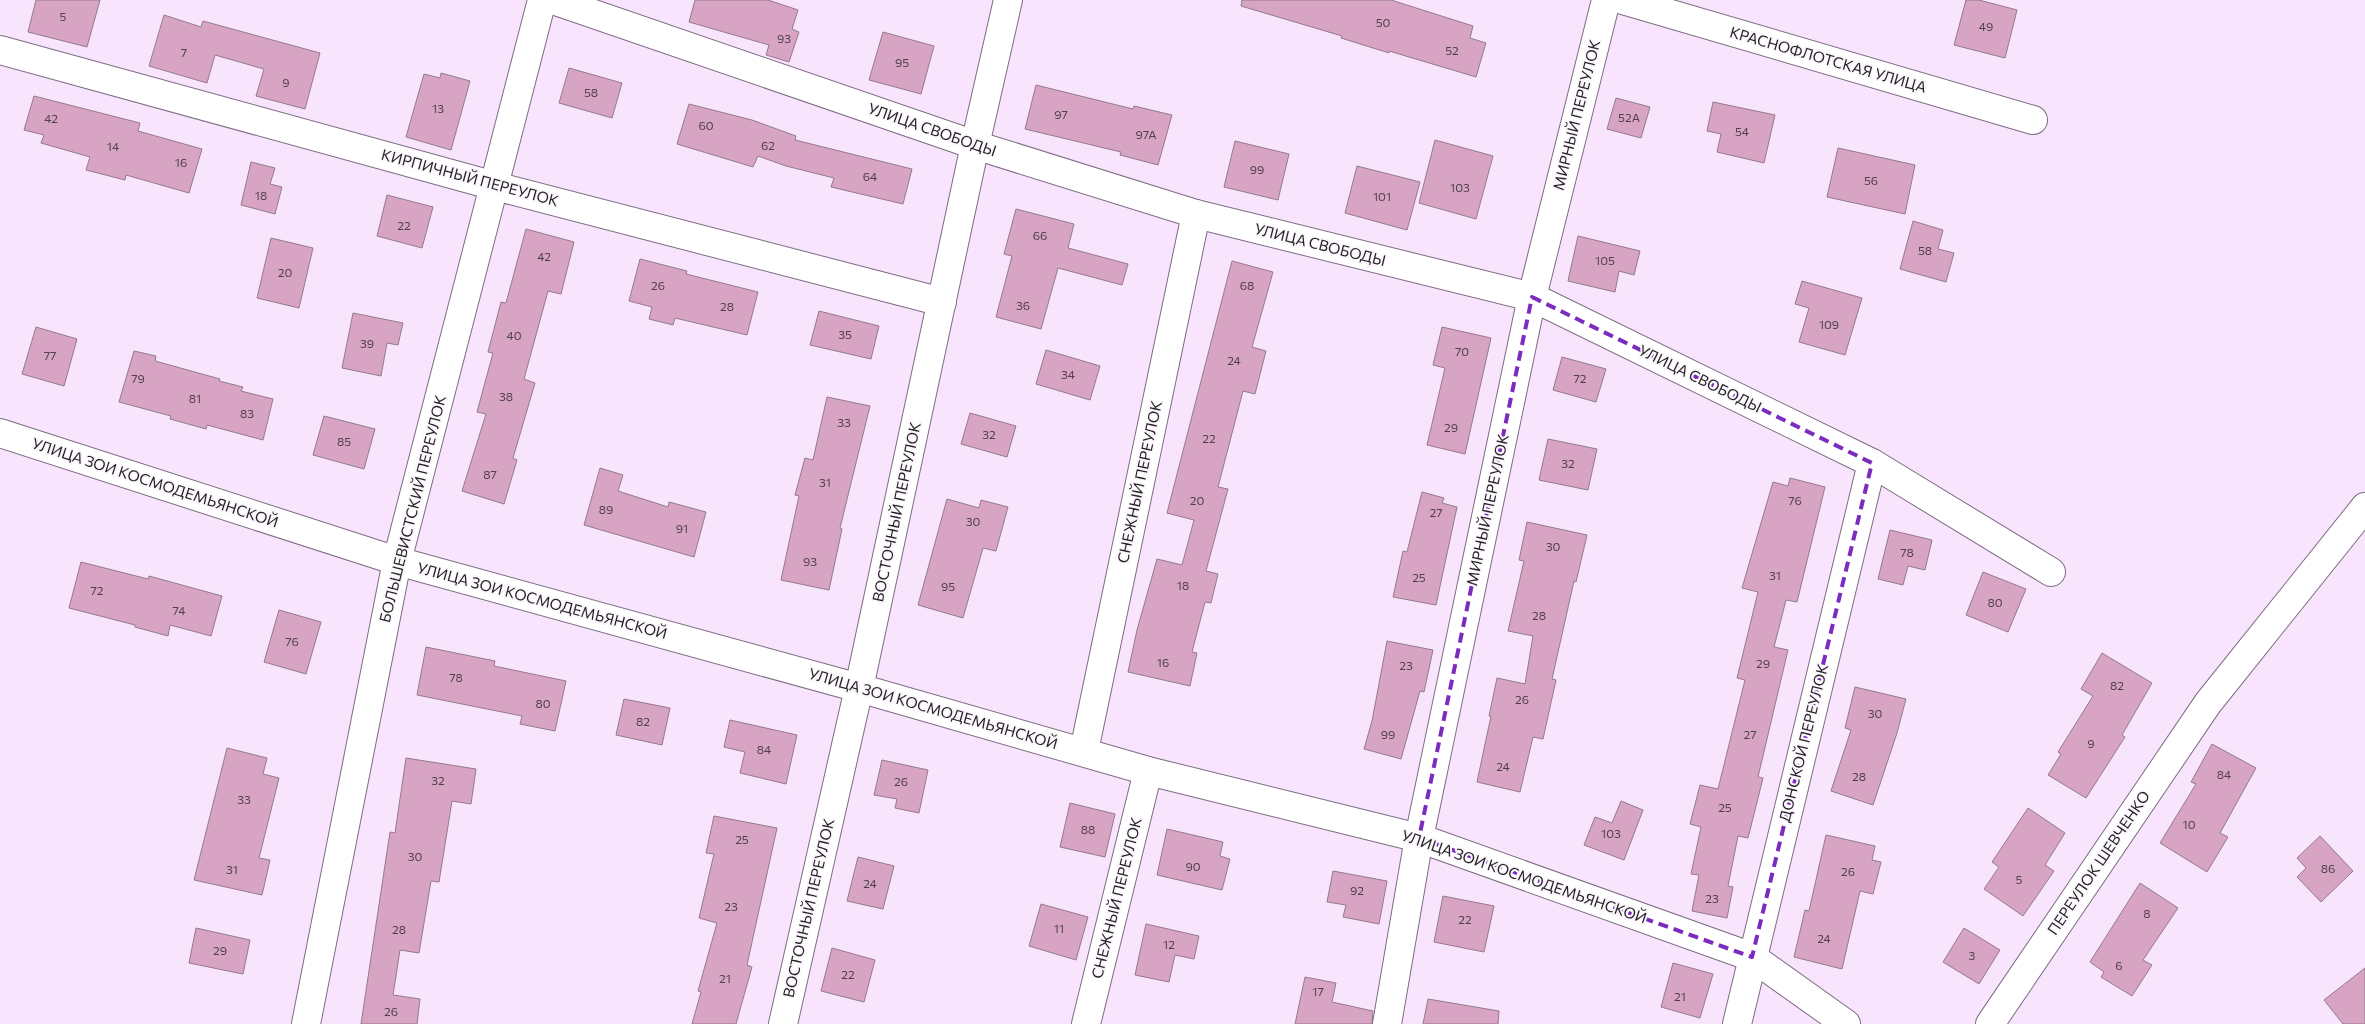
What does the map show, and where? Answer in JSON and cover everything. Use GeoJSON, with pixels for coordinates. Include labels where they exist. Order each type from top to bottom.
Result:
{"type":"FeatureCollection","features":[{"type":"Feature","properties":{"kind":"street","name":"БОЛЬШЕВИСТСКИЙ ПЕРЕУЛОК"},"geometry":{"type":"LineString","coordinates":[[306,1024],[397,561],[542,0]]}},
{"type":"Feature","properties":{"kind":"street","name":"УЛИЦА СВОБОДЫ"},"geometry":{"type":"LineString","coordinates":[[553,0],[975,145],[1196,214],[1532,297],[1872,463],[2051,572]]}},
{"type":"Feature","properties":{"kind":"street","name":"ВОСТОЧНЫЙ ПЕРЕУЛОК"},"geometry":{"type":"LineString","coordinates":[[782,1024],[859,688],[975,145],[1008,0]]}},
{"type":"Feature","properties":{"kind":"street","name":"МИРНЫЙ ПЕРЕУЛОК"},"geometry":{"type":"LineString","coordinates":[[1387,1024],[1419,838],[1532,297],[1606,0]]}},
{"type":"Feature","properties":{"kind":"street","name":"КРАСНОФЛОТСКАЯ УЛИЦА"},"geometry":{"type":"LineString","coordinates":[[1623,0],[2033,120]]}},
{"type":"Feature","properties":{"kind":"street","name":"КИРПИЧНЫЙ ПЕРЕУЛОК"},"geometry":{"type":"LineString","coordinates":[[0,50],[495,186],[942,302]]}},
{"type":"Feature","properties":{"kind":"street","name":"СНЕЖНЫЙ ПЕРЕУЛОК"},"geometry":{"type":"LineString","coordinates":[[1084,751],[1196,214]]}},
{"type":"Feature","properties":{"kind":"street","name":"УЛИЦА ЗОИ КОСМОДЕМЬЯНСКОЙ"},"geometry":{"type":"LineString","coordinates":[[0,433],[397,561],[859,688],[1084,751],[1148,771],[1419,838],[1752,957],[1846,1024]]}},
{"type":"Feature","properties":{"kind":"street","name":"ДОНСКОЙ ПЕРЕУЛОК"},"geometry":{"type":"LineString","coordinates":[[1737,1024],[1872,463]]}},
{"type":"Feature","properties":{"kind":"street","name":"ПЕРЕУЛОК ШЕВЧЕНКО"},"geometry":{"type":"LineString","coordinates":[[1990,1024],[2208,703],[2365,506]]}},
{"type":"Feature","properties":{"kind":"street","name":"СНЕЖНЫЙ ПЕРЕУЛОК"},"geometry":{"type":"LineString","coordinates":[[1086,1024],[1148,771]]}},
{"type":"Feature","properties":{"kind":"highlighted area"},"geometry":{"type":"Polygon","coordinates":[[[1532,297],[1872,463],[1752,957],[1419,838],[1532,297]]]}},
{"type":"Feature","properties":{"kind":"building"},"geometry":{"type":"Polygon","coordinates":[[[36,0],[100,0],[87,47],[28,32],[36,0]]]}},
{"type":"Feature","properties":{"kind":"building"},"geometry":{"type":"Polygon","coordinates":[[[695,0],[768,0],[798,10],[792,29],[799,32],[789,62],[766,55],[769,45],[689,22],[695,0]]]}},
{"type":"Feature","properties":{"kind":"building"},"geometry":{"type":"Polygon","coordinates":[[[1242,0],[1391,0],[1473,26],[1470,38],[1486,43],[1476,77],[1389,51],[1389,53],[1341,38],[1342,36],[1241,6],[1242,0]]]}},
{"type":"Feature","properties":{"kind":"building"},"geometry":{"type":"Polygon","coordinates":[[[1966,0],[1979,0],[2017,10],[2005,58],[1954,45],[1966,0]]]}},
{"type":"Feature","properties":{"kind":"building"},"geometry":{"type":"Polygon","coordinates":[[[164,15],[201,27],[203,21],[320,53],[305,109],[256,96],[264,69],[215,55],[207,83],[149,66],[164,15]]]}},
{"type":"Feature","properties":{"kind":"building"},"geometry":{"type":"Polygon","coordinates":[[[883,32],[934,46],[921,94],[869,80],[883,32]]]}},
{"type":"Feature","properties":{"kind":"building"},"geometry":{"type":"Polygon","coordinates":[[[569,68],[622,83],[612,118],[559,103],[569,68]]]}},
{"type":"Feature","properties":{"kind":"building"},"geometry":{"type":"Polygon","coordinates":[[[441,73],[470,81],[451,150],[406,137],[424,74],[440,78],[441,73]]]}},
{"type":"Feature","properties":{"kind":"building"},"geometry":{"type":"Polygon","coordinates":[[[1036,85],[1133,109],[1134,106],[1172,115],[1158,165],[1120,155],[1121,152],[1025,129],[1036,85]]]}},
{"type":"Feature","properties":{"kind":"building"},"geometry":{"type":"Polygon","coordinates":[[[34,96],[140,123],[138,131],[202,149],[189,193],[126,175],[125,180],[86,170],[90,157],[41,143],[44,135],[24,130],[34,96]]]}},
{"type":"Feature","properties":{"kind":"building"},"geometry":{"type":"Polygon","coordinates":[[[1616,98],[1650,107],[1641,138],[1607,129],[1616,98]]]}},
{"type":"Feature","properties":{"kind":"building"},"geometry":{"type":"Polygon","coordinates":[[[1713,102],[1775,115],[1764,163],[1717,152],[1721,134],[1707,131],[1713,102]]]}},
{"type":"Feature","properties":{"kind":"building"},"geometry":{"type":"Polygon","coordinates":[[[689,104],[752,120],[796,136],[795,140],[912,169],[903,204],[831,187],[834,178],[786,166],[758,156],[753,167],[677,144],[689,104]]]}},
{"type":"Feature","properties":{"kind":"building"},"geometry":{"type":"Polygon","coordinates":[[[1435,140],[1493,156],[1476,219],[1419,203],[1435,140]]]}},
{"type":"Feature","properties":{"kind":"building"},"geometry":{"type":"Polygon","coordinates":[[[1235,141],[1289,154],[1278,200],[1224,187],[1235,141]]]}},
{"type":"Feature","properties":{"kind":"building"},"geometry":{"type":"Polygon","coordinates":[[[1838,148],[1915,165],[1905,214],[1827,197],[1838,148]]]}},
{"type":"Feature","properties":{"kind":"building"},"geometry":{"type":"Polygon","coordinates":[[[251,162],[275,168],[270,184],[282,187],[275,214],[241,205],[251,162]]]}},
{"type":"Feature","properties":{"kind":"building"},"geometry":{"type":"Polygon","coordinates":[[[1357,166],[1420,182],[1407,230],[1345,213],[1357,166]]]}},
{"type":"Feature","properties":{"kind":"building"},"geometry":{"type":"Polygon","coordinates":[[[387,195],[433,207],[422,248],[377,236],[387,195]]]}},
{"type":"Feature","properties":{"kind":"building"},"geometry":{"type":"Polygon","coordinates":[[[1016,209],[1074,224],[1068,248],[1128,264],[1122,285],[1058,268],[1041,329],[996,317],[1012,256],[1004,254],[1016,209]]]}},
{"type":"Feature","properties":{"kind":"building"},"geometry":{"type":"Polygon","coordinates":[[[1913,221],[1943,230],[1938,249],[1954,253],[1946,282],[1900,269],[1913,221]]]}},
{"type":"Feature","properties":{"kind":"building"},"geometry":{"type":"Polygon","coordinates":[[[526,229],[574,242],[561,294],[548,291],[524,379],[535,383],[513,458],[517,460],[504,504],[462,491],[486,414],[477,412],[493,353],[488,352],[501,302],[506,303],[526,229]]]}},
{"type":"Feature","properties":{"kind":"building"},"geometry":{"type":"Polygon","coordinates":[[[1578,236],[1640,251],[1634,275],[1619,271],[1615,292],[1568,281],[1578,236]]]}},
{"type":"Feature","properties":{"kind":"building"},"geometry":{"type":"Polygon","coordinates":[[[271,238],[313,248],[299,308],[257,298],[271,238]]]}},
{"type":"Feature","properties":{"kind":"building"},"geometry":{"type":"Polygon","coordinates":[[[640,259],[687,271],[686,274],[758,292],[747,335],[675,318],[673,325],[649,319],[652,307],[629,301],[640,259]]]}},
{"type":"Feature","properties":{"kind":"building"},"geometry":{"type":"Polygon","coordinates":[[[1232,261],[1273,272],[1252,347],[1266,351],[1255,394],[1243,391],[1218,487],[1228,489],[1206,571],[1218,574],[1211,603],[1205,602],[1192,652],[1197,653],[1190,686],[1128,672],[1137,630],[1157,559],[1182,565],[1194,520],[1167,513],[1232,261]]]}},
{"type":"Feature","properties":{"kind":"building"},"geometry":{"type":"Polygon","coordinates":[[[1802,281],[1862,298],[1845,355],[1799,342],[1809,308],[1795,304],[1802,281]]]}},
{"type":"Feature","properties":{"kind":"building"},"geometry":{"type":"Polygon","coordinates":[[[819,311],[879,326],[871,359],[810,345],[819,311]]]}},
{"type":"Feature","properties":{"kind":"building"},"geometry":{"type":"Polygon","coordinates":[[[353,313],[403,323],[398,345],[387,343],[381,376],[342,368],[353,313]]]}},
{"type":"Feature","properties":{"kind":"building"},"geometry":{"type":"Polygon","coordinates":[[[36,327],[77,339],[64,386],[22,374],[36,327]]]}},
{"type":"Feature","properties":{"kind":"building"},"geometry":{"type":"Polygon","coordinates":[[[1442,327],[1491,338],[1465,454],[1427,445],[1445,368],[1433,365],[1442,327]]]}},
{"type":"Feature","properties":{"kind":"building"},"geometry":{"type":"Polygon","coordinates":[[[1046,350],[1100,366],[1090,400],[1036,384],[1046,350]]]}},
{"type":"Feature","properties":{"kind":"building"},"geometry":{"type":"Polygon","coordinates":[[[134,351],[156,356],[155,361],[243,387],[241,391],[273,399],[263,440],[207,425],[206,429],[170,419],[171,416],[119,402],[134,351]]]}},
{"type":"Feature","properties":{"kind":"building"},"geometry":{"type":"Polygon","coordinates":[[[1562,357],[1606,369],[1596,402],[1553,390],[1562,357]]]}},
{"type":"Feature","properties":{"kind":"building"},"geometry":{"type":"Polygon","coordinates":[[[827,397],[870,406],[840,528],[842,529],[829,590],[781,580],[799,496],[795,495],[805,458],[813,460],[827,397]]]}},
{"type":"Feature","properties":{"kind":"building"},"geometry":{"type":"Polygon","coordinates":[[[970,413],[1016,426],[1007,457],[961,444],[970,413]]]}},
{"type":"Feature","properties":{"kind":"building"},"geometry":{"type":"Polygon","coordinates":[[[324,416],[375,429],[364,469],[313,455],[324,416]]]}},
{"type":"Feature","properties":{"kind":"building"},"geometry":{"type":"Polygon","coordinates":[[[1548,439],[1597,449],[1588,490],[1539,480],[1548,439]]]}},
{"type":"Feature","properties":{"kind":"building"},"geometry":{"type":"Polygon","coordinates":[[[600,468],[623,475],[618,491],[668,507],[669,502],[706,512],[694,557],[584,525],[600,468]]]}},
{"type":"Feature","properties":{"kind":"building"},"geometry":{"type":"Polygon","coordinates":[[[1790,478],[1825,487],[1797,602],[1786,600],[1774,647],[1788,650],[1758,777],[1763,778],[1748,838],[1738,836],[1728,886],[1733,887],[1727,918],[1692,911],[1699,875],[1691,874],[1701,827],[1690,824],[1700,785],[1718,789],[1745,680],[1737,678],[1758,592],[1742,588],[1773,482],[1788,486],[1790,478]]]}},
{"type":"Feature","properties":{"kind":"building"},"geometry":{"type":"Polygon","coordinates":[[[1422,492],[1444,498],[1442,503],[1457,507],[1436,605],[1393,597],[1403,551],[1407,552],[1422,492]]]}},
{"type":"Feature","properties":{"kind":"building"},"geometry":{"type":"Polygon","coordinates":[[[947,499],[979,508],[981,500],[1008,507],[996,551],[983,548],[963,618],[918,605],[947,499]]]}},
{"type":"Feature","properties":{"kind":"building"},"geometry":{"type":"Polygon","coordinates":[[[1527,522],[1587,535],[1576,582],[1574,581],[1552,679],[1556,680],[1543,739],[1533,737],[1520,792],[1477,782],[1497,678],[1525,684],[1533,636],[1508,631],[1524,561],[1519,560],[1527,522]]]}},
{"type":"Feature","properties":{"kind":"building"},"geometry":{"type":"Polygon","coordinates":[[[1890,530],[1932,540],[1925,570],[1908,566],[1903,585],[1878,579],[1890,530]]]}},
{"type":"Feature","properties":{"kind":"building"},"geometry":{"type":"Polygon","coordinates":[[[81,562],[148,579],[149,576],[222,596],[211,636],[170,625],[168,636],[135,627],[135,625],[69,608],[81,562]]]}},
{"type":"Feature","properties":{"kind":"building"},"geometry":{"type":"Polygon","coordinates":[[[1983,572],[2026,589],[2008,632],[1966,615],[1983,572]]]}},
{"type":"Feature","properties":{"kind":"building"},"geometry":{"type":"Polygon","coordinates":[[[279,610],[321,622],[306,674],[264,662],[279,610]]]}},
{"type":"Feature","properties":{"kind":"building"},"geometry":{"type":"Polygon","coordinates":[[[1387,641],[1433,650],[1424,692],[1420,691],[1401,759],[1364,749],[1372,721],[1387,641]]]}},
{"type":"Feature","properties":{"kind":"building"},"geometry":{"type":"Polygon","coordinates":[[[426,647],[495,661],[494,666],[566,681],[555,731],[520,724],[522,716],[417,695],[426,647]]]}},
{"type":"Feature","properties":{"kind":"building"},"geometry":{"type":"Polygon","coordinates":[[[2102,653],[2152,683],[2122,735],[2125,737],[2086,798],[2048,775],[2061,754],[2058,752],[2093,696],[2081,689],[2102,653]]]}},
{"type":"Feature","properties":{"kind":"building"},"geometry":{"type":"Polygon","coordinates":[[[1855,687],[1906,699],[1897,733],[1873,805],[1831,791],[1851,730],[1845,728],[1855,687]]]}},
{"type":"Feature","properties":{"kind":"building"},"geometry":{"type":"Polygon","coordinates":[[[624,699],[670,708],[662,745],[616,735],[624,699]]]}},
{"type":"Feature","properties":{"kind":"building"},"geometry":{"type":"Polygon","coordinates":[[[730,720],[797,735],[786,784],[740,773],[745,752],[724,747],[730,720]]]}},
{"type":"Feature","properties":{"kind":"building"},"geometry":{"type":"Polygon","coordinates":[[[2212,744],[2256,768],[2220,833],[2228,837],[2207,872],[2160,843],[2196,784],[2191,782],[2212,744]]]}},
{"type":"Feature","properties":{"kind":"building"},"geometry":{"type":"Polygon","coordinates":[[[227,748],[267,758],[263,774],[279,778],[259,858],[270,860],[262,895],[194,880],[227,748]]]}},
{"type":"Feature","properties":{"kind":"building"},"geometry":{"type":"Polygon","coordinates":[[[406,758],[476,769],[471,804],[452,801],[439,882],[431,881],[419,953],[400,950],[393,995],[420,999],[417,1024],[361,1024],[390,832],[395,833],[406,758]]]}},
{"type":"Feature","properties":{"kind":"building"},"geometry":{"type":"Polygon","coordinates":[[[882,760],[928,770],[919,813],[895,808],[897,799],[874,795],[882,760]]]}},
{"type":"Feature","properties":{"kind":"building"},"geometry":{"type":"Polygon","coordinates":[[[1621,801],[1643,810],[1624,860],[1584,845],[1595,817],[1612,823],[1621,801]]]}},
{"type":"Feature","properties":{"kind":"building"},"geometry":{"type":"Polygon","coordinates":[[[1070,803],[1115,814],[1105,857],[1060,847],[1070,803]]]}},
{"type":"Feature","properties":{"kind":"building"},"geometry":{"type":"Polygon","coordinates":[[[2028,808],[2065,833],[2045,865],[2054,871],[2023,916],[1984,889],[1999,867],[1992,862],[2028,808]]]}},
{"type":"Feature","properties":{"kind":"building"},"geometry":{"type":"Polygon","coordinates":[[[714,816],[777,828],[747,965],[752,967],[736,1024],[692,1024],[701,992],[698,991],[717,923],[699,918],[714,854],[706,853],[714,816]]]}},
{"type":"Feature","properties":{"kind":"building"},"geometry":{"type":"Polygon","coordinates":[[[1167,829],[1223,842],[1220,856],[1230,859],[1222,890],[1157,875],[1167,829]]]}},
{"type":"Feature","properties":{"kind":"building"},"geometry":{"type":"Polygon","coordinates":[[[1826,835],[1875,846],[1872,860],[1881,862],[1873,894],[1860,891],[1842,969],[1794,957],[1805,910],[1809,911],[1826,835]]]}},
{"type":"Feature","properties":{"kind":"building"},"geometry":{"type":"Polygon","coordinates":[[[2320,836],[2353,871],[2321,902],[2297,877],[2306,868],[2297,858],[2320,836]]]}},
{"type":"Feature","properties":{"kind":"building"},"geometry":{"type":"Polygon","coordinates":[[[858,857],[894,866],[883,909],[847,901],[858,857]]]}},
{"type":"Feature","properties":{"kind":"building"},"geometry":{"type":"Polygon","coordinates":[[[1333,871],[1387,881],[1379,924],[1343,917],[1346,905],[1327,902],[1333,871]]]}},
{"type":"Feature","properties":{"kind":"building"},"geometry":{"type":"Polygon","coordinates":[[[2140,883],[2178,908],[2143,960],[2152,965],[2132,996],[2101,977],[2104,972],[2090,962],[2140,883]]]}},
{"type":"Feature","properties":{"kind":"building"},"geometry":{"type":"Polygon","coordinates":[[[1443,896],[1494,906],[1484,952],[1434,942],[1443,896]]]}},
{"type":"Feature","properties":{"kind":"building"},"geometry":{"type":"Polygon","coordinates":[[[1041,904],[1088,917],[1076,960],[1029,946],[1041,904]]]}},
{"type":"Feature","properties":{"kind":"building"},"geometry":{"type":"Polygon","coordinates":[[[1146,924],[1199,936],[1194,959],[1175,955],[1169,982],[1135,975],[1146,924]]]}},
{"type":"Feature","properties":{"kind":"building"},"geometry":{"type":"Polygon","coordinates":[[[196,928],[250,940],[243,974],[189,963],[196,928]]]}},
{"type":"Feature","properties":{"kind":"building"},"geometry":{"type":"Polygon","coordinates":[[[1964,928],[2000,950],[1979,984],[1943,962],[1964,928]]]}},
{"type":"Feature","properties":{"kind":"building"},"geometry":{"type":"Polygon","coordinates":[[[832,948],[875,960],[864,1002],[821,991],[832,948]]]}},
{"type":"Feature","properties":{"kind":"building"},"geometry":{"type":"Polygon","coordinates":[[[1673,963],[1713,974],[1700,1018],[1661,1007],[1673,963]]]}},
{"type":"Feature","properties":{"kind":"building"},"geometry":{"type":"Polygon","coordinates":[[[2365,968],[2365,1024],[2343,1024],[2324,1000],[2365,968]]]}},
{"type":"Feature","properties":{"kind":"building"},"geometry":{"type":"Polygon","coordinates":[[[1305,977],[1336,983],[1332,1002],[1373,1011],[1372,1024],[1295,1024],[1305,977]]]}},
{"type":"Feature","properties":{"kind":"building"},"geometry":{"type":"Polygon","coordinates":[[[1428,999],[1499,1011],[1498,1024],[1423,1024],[1428,999]]]}}]}
